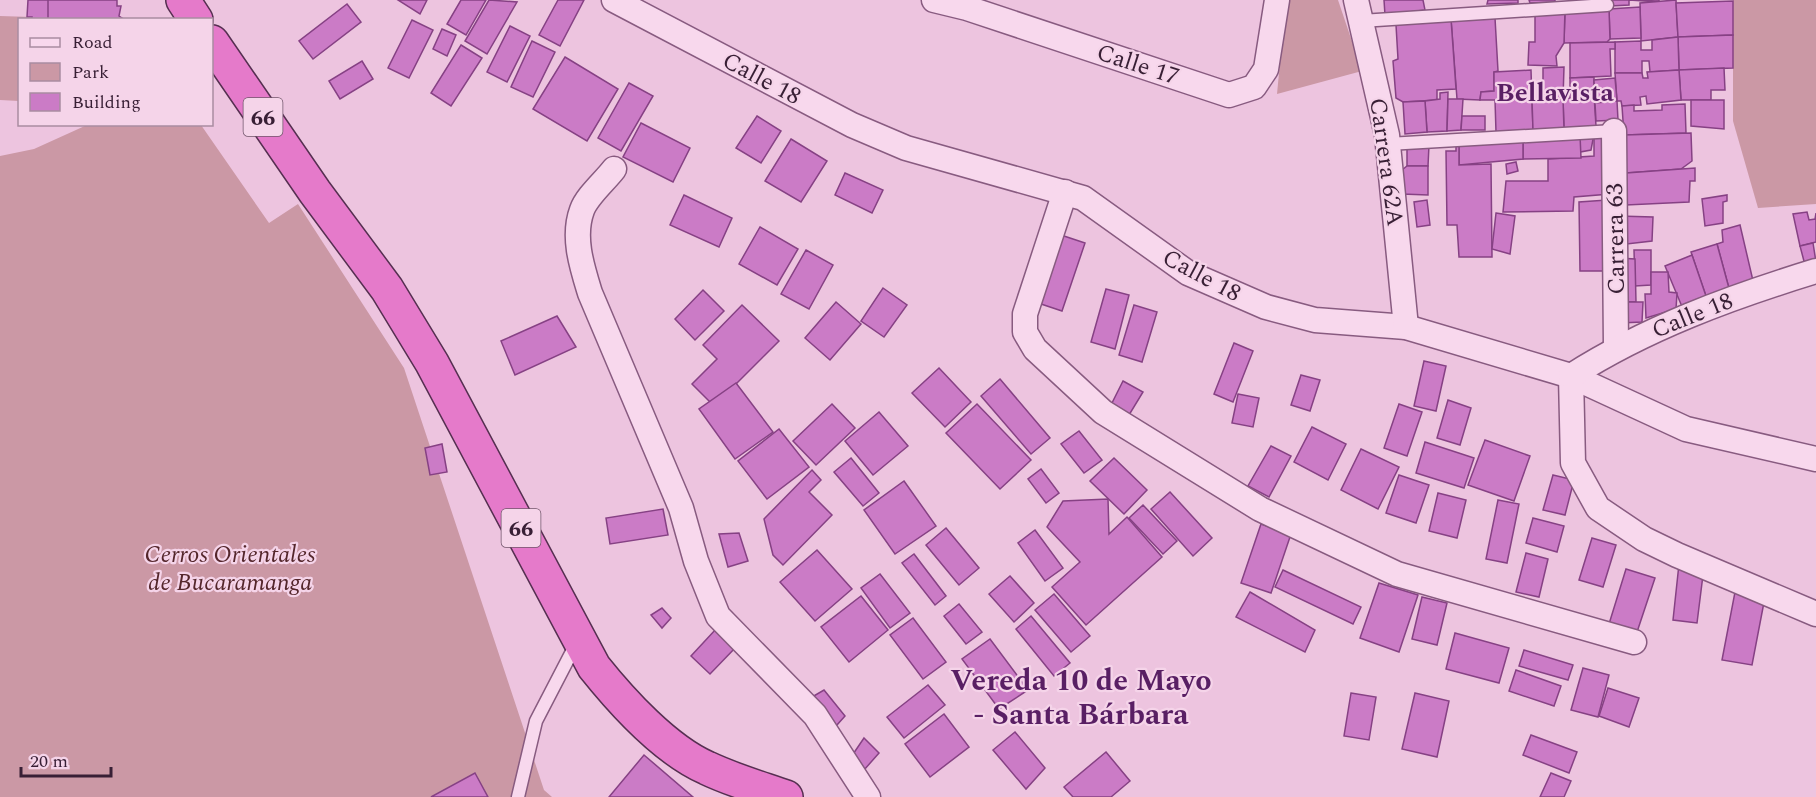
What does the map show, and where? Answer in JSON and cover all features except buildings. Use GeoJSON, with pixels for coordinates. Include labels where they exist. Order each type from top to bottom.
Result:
{"type":"FeatureCollection","features":[{"type":"Feature","properties":{"kind":"highway"},"geometry":{"type":"LineString","coordinates":[[183,0],[195,18]]}},
{"type":"Feature","properties":{"kind":"highway","name":"66"},"geometry":{"type":"LineString","coordinates":[[213,43],[309,183],[387,289],[432,363],[594,667],[620,700],[667,743],[706,768],[786,797]]}},
{"type":"Feature","properties":{"kind":"street","name":"Calle 18"},"geometry":{"type":"LineString","coordinates":[[614,0],[852,125],[926,154],[1065,192],[1096,207],[1188,273],[1266,307],[1315,320],[1406,327],[1571,375],[1616,347],[1753,290],[1816,271]]}},
{"type":"Feature","properties":{"kind":"street","name":"Calle 17"},"geometry":{"type":"LineString","coordinates":[[934,0],[967,8],[1229,95],[1254,87],[1266,69],[1276,0]]}},
{"type":"Feature","properties":{"kind":"street","name":"Carrera 62A"},"geometry":{"type":"LineString","coordinates":[[1359,10],[1388,144],[1406,327]]}},
{"type":"Feature","properties":{"kind":"street","name":"Carrera 63"},"geometry":{"type":"LineString","coordinates":[[1614,131],[1616,347]]}},
{"type":"Feature","properties":{"kind":"street"},"geometry":{"type":"LineString","coordinates":[[614,170],[582,208],[578,233],[580,259],[590,293],[681,508],[696,561],[713,605],[718,616],[815,715],[868,797]]}},
{"type":"Feature","properties":{"kind":"street"},"geometry":{"type":"LineString","coordinates":[[1065,192],[1024,314],[1025,332],[1035,349],[1103,412],[1260,509],[1397,574],[1634,642]]}},
{"type":"Feature","properties":{"kind":"street"},"geometry":{"type":"LineString","coordinates":[[1816,459],[1686,429],[1571,375],[1573,463],[1598,508],[1644,539],[1816,614]]}},
{"type":"Feature","properties":{"kind":"lane"},"geometry":{"type":"LineString","coordinates":[[1359,10],[1607,5]]}},
{"type":"Feature","properties":{"kind":"lane"},"geometry":{"type":"LineString","coordinates":[[1388,144],[1614,131]]}},
{"type":"Feature","properties":{"kind":"lane"},"geometry":{"type":"LineString","coordinates":[[518,797],[536,721],[578,639]]}},
{"type":"Feature","properties":{"kind":"green space"},"geometry":{"type":"Polygon","coordinates":[[[1286,0],[1338,0],[1362,71],[1277,94],[1286,0]]]}},
{"type":"Feature","properties":{"kind":"green space"},"geometry":{"type":"Polygon","coordinates":[[[1733,0],[1816,0],[1816,204],[1758,208],[1733,121],[1733,0]]]}},
{"type":"Feature","properties":{"kind":"green space"},"geometry":{"type":"Polygon","coordinates":[[[0,16],[32,17],[18,18],[18,101],[0,100],[0,16]]]}},
{"type":"Feature","properties":{"kind":"green space","name":"Cerros Orientales de Bucaramanga"},"geometry":{"type":"Polygon","coordinates":[[[85,126],[202,126],[269,223],[298,204],[404,368],[544,790],[552,797],[0,797],[0,156],[34,149],[85,126]]]}},
{"type":"Feature","properties":{"kind":"district","name":"Bellavista"},"geometry":{"type":"Point","coordinates":[1555,92]}},
{"type":"Feature","properties":{"kind":"district","name":"Vereda 10 de Mayo - Santa Bárbara"},"geometry":{"type":"Point","coordinates":[1081,697]}}]}
